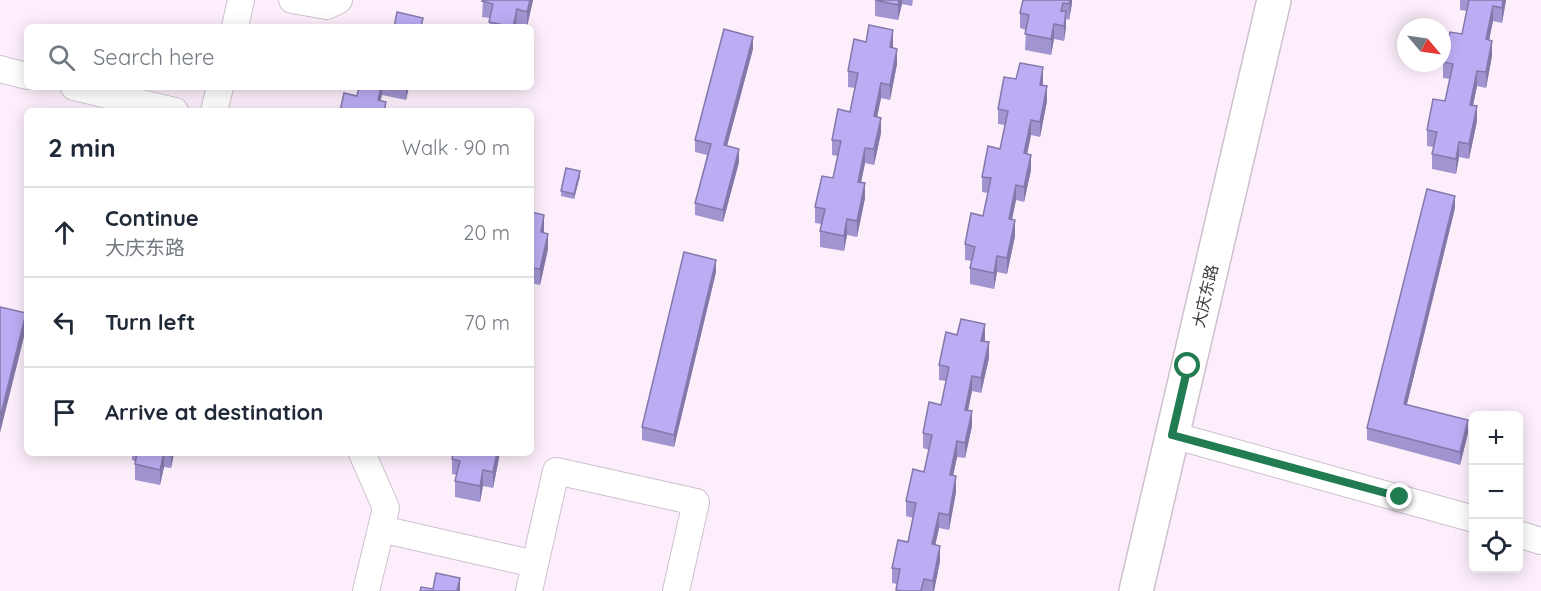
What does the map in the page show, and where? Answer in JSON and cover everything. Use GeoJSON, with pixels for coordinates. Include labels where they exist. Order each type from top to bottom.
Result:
{"type":"FeatureCollection","features":[{"type":"Feature","properties":{"kind":"main road","name":"大庆东路"},"geometry":{"type":"LineString","coordinates":[[1136,591],[1274,0]]}},
{"type":"Feature","properties":{"kind":"lane"},"geometry":{"type":"LineString","coordinates":[[236,24],[241,0]]}},
{"type":"Feature","properties":{"kind":"lane"},"geometry":{"type":"LineString","coordinates":[[292,0],[327,6],[339,0]]}},
{"type":"Feature","properties":{"kind":"lane"},"geometry":{"type":"LineString","coordinates":[[0,69],[24,75]]}},
{"type":"Feature","properties":{"kind":"lane"},"geometry":{"type":"LineString","coordinates":[[87,90],[163,108]]}},
{"type":"Feature","properties":{"kind":"lane"},"geometry":{"type":"LineString","coordinates":[[215,108],[219,90]]}},
{"type":"Feature","properties":{"kind":"lane"},"geometry":{"type":"LineString","coordinates":[[1172,435],[1469,518]]}},
{"type":"Feature","properties":{"kind":"lane"},"geometry":{"type":"LineString","coordinates":[[363,456],[386,507],[366,591]]}},
{"type":"Feature","properties":{"kind":"lane"},"geometry":{"type":"LineString","coordinates":[[530,591],[556,471],[696,502],[676,591]]}},
{"type":"Feature","properties":{"kind":"lane"},"geometry":{"type":"LineString","coordinates":[[381,529],[535,564]]}},
{"type":"Feature","properties":{"kind":"lane"},"geometry":{"type":"LineString","coordinates":[[1523,536],[1541,541]]}},
{"type":"Feature","properties":{"kind":"building"},"geometry":{"type":"Polygon","coordinates":[[[530,0],[527,12],[517,9],[514,24],[489,22],[493,4],[482,1],[530,0]]]}},
{"type":"Feature","properties":{"kind":"building"},"geometry":{"type":"Polygon","coordinates":[[[875,0],[899,0],[898,5],[875,0]]]}},
{"type":"Feature","properties":{"kind":"building"},"geometry":{"type":"Polygon","coordinates":[[[1023,0],[1070,0],[1069,4],[1063,3],[1061,11],[1066,11],[1064,26],[1054,24],[1051,39],[1025,34],[1029,15],[1020,13],[1023,0]]]}},
{"type":"Feature","properties":{"kind":"building"},"geometry":{"type":"Polygon","coordinates":[[[1469,0],[1503,0],[1502,8],[1493,6],[1486,39],[1492,41],[1486,72],[1477,71],[1470,105],[1477,106],[1469,144],[1459,142],[1456,159],[1432,154],[1437,132],[1427,130],[1433,99],[1445,101],[1453,64],[1451,64],[1451,32],[1462,34],[1469,0]]]}},
{"type":"Feature","properties":{"kind":"building"},"geometry":{"type":"Polygon","coordinates":[[[397,12],[423,18],[422,24],[395,24],[397,12]]]}},
{"type":"Feature","properties":{"kind":"building"},"geometry":{"type":"Polygon","coordinates":[[[869,25],[893,30],[890,47],[897,49],[890,85],[881,83],[874,116],[881,118],[874,149],[865,148],[858,182],[865,183],[857,221],[847,219],[844,236],[820,231],[825,209],[815,207],[822,176],[833,178],[841,141],[832,140],[838,109],[850,112],[858,73],[848,71],[854,39],[866,42],[869,25]]]}},
{"type":"Feature","properties":{"kind":"building"},"geometry":{"type":"Polygon","coordinates":[[[724,29],[753,37],[724,145],[739,149],[723,210],[695,203],[711,144],[695,140],[724,29]]]}},
{"type":"Feature","properties":{"kind":"building"},"geometry":{"type":"Polygon","coordinates":[[[1020,63],[1043,67],[1040,85],[1047,86],[1040,122],[1031,120],[1024,153],[1031,155],[1024,187],[1016,185],[1009,219],[1015,220],[1007,258],[997,256],[994,273],[970,268],[975,247],[965,244],[971,213],[983,216],[991,178],[982,177],[988,146],[1000,149],[1008,111],[998,109],[1004,77],[1016,79],[1020,63]]]}},
{"type":"Feature","properties":{"kind":"building"},"geometry":{"type":"Polygon","coordinates":[[[358,90],[380,90],[378,100],[386,102],[385,108],[341,108],[344,93],[357,96],[358,90]]]}},
{"type":"Feature","properties":{"kind":"building"},"geometry":{"type":"Polygon","coordinates":[[[566,168],[580,171],[574,194],[561,191],[566,168]]]}},
{"type":"Feature","properties":{"kind":"building"},"geometry":{"type":"Polygon","coordinates":[[[1427,189],[1455,196],[1404,404],[1468,420],[1460,452],[1367,428],[1427,189]]]}},
{"type":"Feature","properties":{"kind":"building"},"geometry":{"type":"Polygon","coordinates":[[[534,213],[544,215],[541,232],[548,234],[540,269],[534,268],[534,213]]]}},
{"type":"Feature","properties":{"kind":"building"},"geometry":{"type":"Polygon","coordinates":[[[684,252],[716,260],[674,435],[642,427],[684,252]]]}},
{"type":"Feature","properties":{"kind":"building"},"geometry":{"type":"Polygon","coordinates":[[[0,307],[24,313],[24,321],[0,418],[0,307]]]}},
{"type":"Feature","properties":{"kind":"building"},"geometry":{"type":"Polygon","coordinates":[[[961,319],[985,324],[981,341],[989,342],[981,378],[972,376],[965,410],[972,411],[965,443],[957,441],[950,475],[956,476],[949,515],[939,513],[932,544],[940,546],[933,581],[924,579],[921,591],[896,590],[900,569],[892,568],[898,540],[908,542],[916,503],[906,501],[913,469],[924,472],[932,435],[923,433],[929,402],[941,405],[949,367],[939,365],[946,332],[957,335],[961,319]]]}},
{"type":"Feature","properties":{"kind":"building"},"geometry":{"type":"Polygon","coordinates":[[[136,456],[163,456],[160,470],[135,464],[136,456]]]}},
{"type":"Feature","properties":{"kind":"building"},"geometry":{"type":"Polygon","coordinates":[[[452,456],[496,456],[493,472],[483,470],[480,486],[455,481],[460,461],[452,459],[452,456]]]}},
{"type":"Feature","properties":{"kind":"building"},"geometry":{"type":"Polygon","coordinates":[[[436,573],[460,578],[457,591],[420,591],[421,587],[433,589],[436,573]]]}},
{"type":"Feature","properties":{"kind":"route"},"geometry":{"type":"LineString","coordinates":[[1188,366],[1172,435],[1400,497]]}}]}
